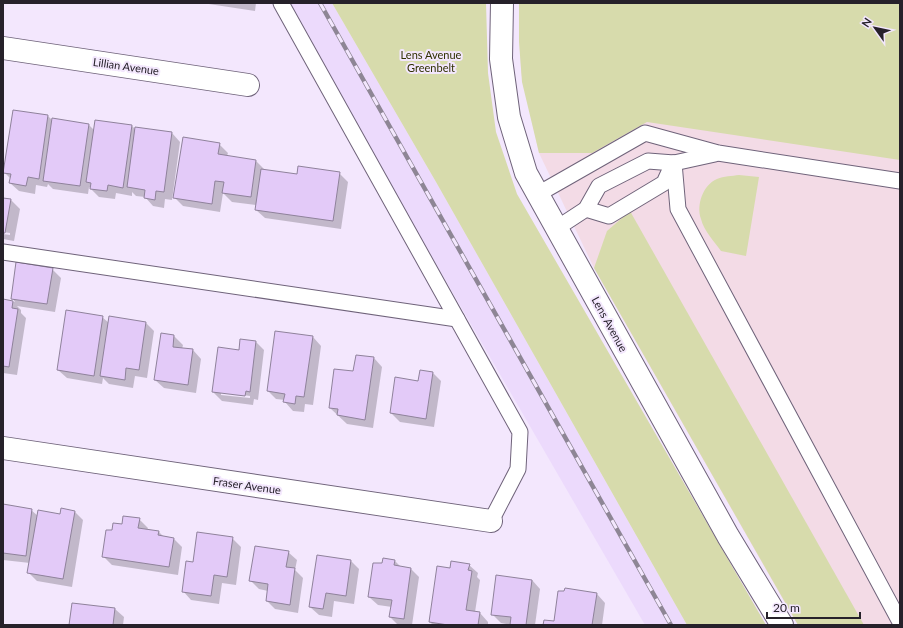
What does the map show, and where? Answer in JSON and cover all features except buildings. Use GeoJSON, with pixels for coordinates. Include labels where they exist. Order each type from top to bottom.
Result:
{"type":"FeatureCollection","features":[{"type":"Feature","properties":{"kind":"street","name":"Lens Avenue"},"geometry":{"type":"LineString","coordinates":[[502,3],[501,59],[509,117],[526,173],[728,536],[782,625]]}},
{"type":"Feature","properties":{"kind":"street","name":"Lillian Avenue"},"geometry":{"type":"LineString","coordinates":[[3,48],[248,85]]}},
{"type":"Feature","properties":{"kind":"street","name":"Fraser Avenue"},"geometry":{"type":"LineString","coordinates":[[3,448],[491,521]]}},
{"type":"Feature","properties":{"kind":"lane"},"geometry":{"type":"LineString","coordinates":[[281,3],[520,432],[518,469],[491,521]]}},
{"type":"Feature","properties":{"kind":"lane"},"geometry":{"type":"LineString","coordinates":[[538,194],[645,133],[718,153],[900,181]]}},
{"type":"Feature","properties":{"kind":"lane"},"geometry":{"type":"LineString","coordinates":[[557,228],[586,209],[599,186],[648,161],[674,163],[718,153]]}},
{"type":"Feature","properties":{"kind":"lane"},"geometry":{"type":"LineString","coordinates":[[586,209],[609,216],[664,183],[674,163]]}},
{"type":"Feature","properties":{"kind":"lane"},"geometry":{"type":"LineString","coordinates":[[674,163],[678,209],[900,622]]}},
{"type":"Feature","properties":{"kind":"lane"},"geometry":{"type":"LineString","coordinates":[[3,252],[457,319]]}},
{"type":"Feature","properties":{"kind":"shaded area"},"geometry":{"type":"Polygon","coordinates":[[[285,3],[332,3],[436,182],[687,625],[645,625],[285,3]]]}},
{"type":"Feature","properties":{"kind":"shaded area"},"geometry":{"type":"Polygon","coordinates":[[[519,3],[900,3],[900,625],[798,625],[594,268],[539,153],[521,72],[519,3]]]}},
{"type":"Feature","properties":{"kind":"green space","name":"Lens Avenue Greenbelt"},"geometry":{"type":"Polygon","coordinates":[[[332,3],[486,3],[488,73],[496,132],[517,194],[766,625],[687,625],[436,182],[332,3]]]}},
{"type":"Feature","properties":{"kind":"green space"},"geometry":{"type":"Polygon","coordinates":[[[519,3],[900,3],[900,160],[647,122],[592,153],[539,153],[522,82],[519,42],[519,3]]]}},
{"type":"Feature","properties":{"kind":"green space"},"geometry":{"type":"Polygon","coordinates":[[[739,175],[759,177],[746,256],[721,251],[704,228],[699,208],[704,191],[712,182],[720,178],[739,175]]]}},
{"type":"Feature","properties":{"kind":"green space"},"geometry":{"type":"Polygon","coordinates":[[[630,211],[864,625],[798,625],[594,268],[607,231],[630,211]]]}},
{"type":"Feature","properties":{"kind":"railway"},"geometry":{"type":"LineString","coordinates":[[320,3],[671,625]]}}]}
